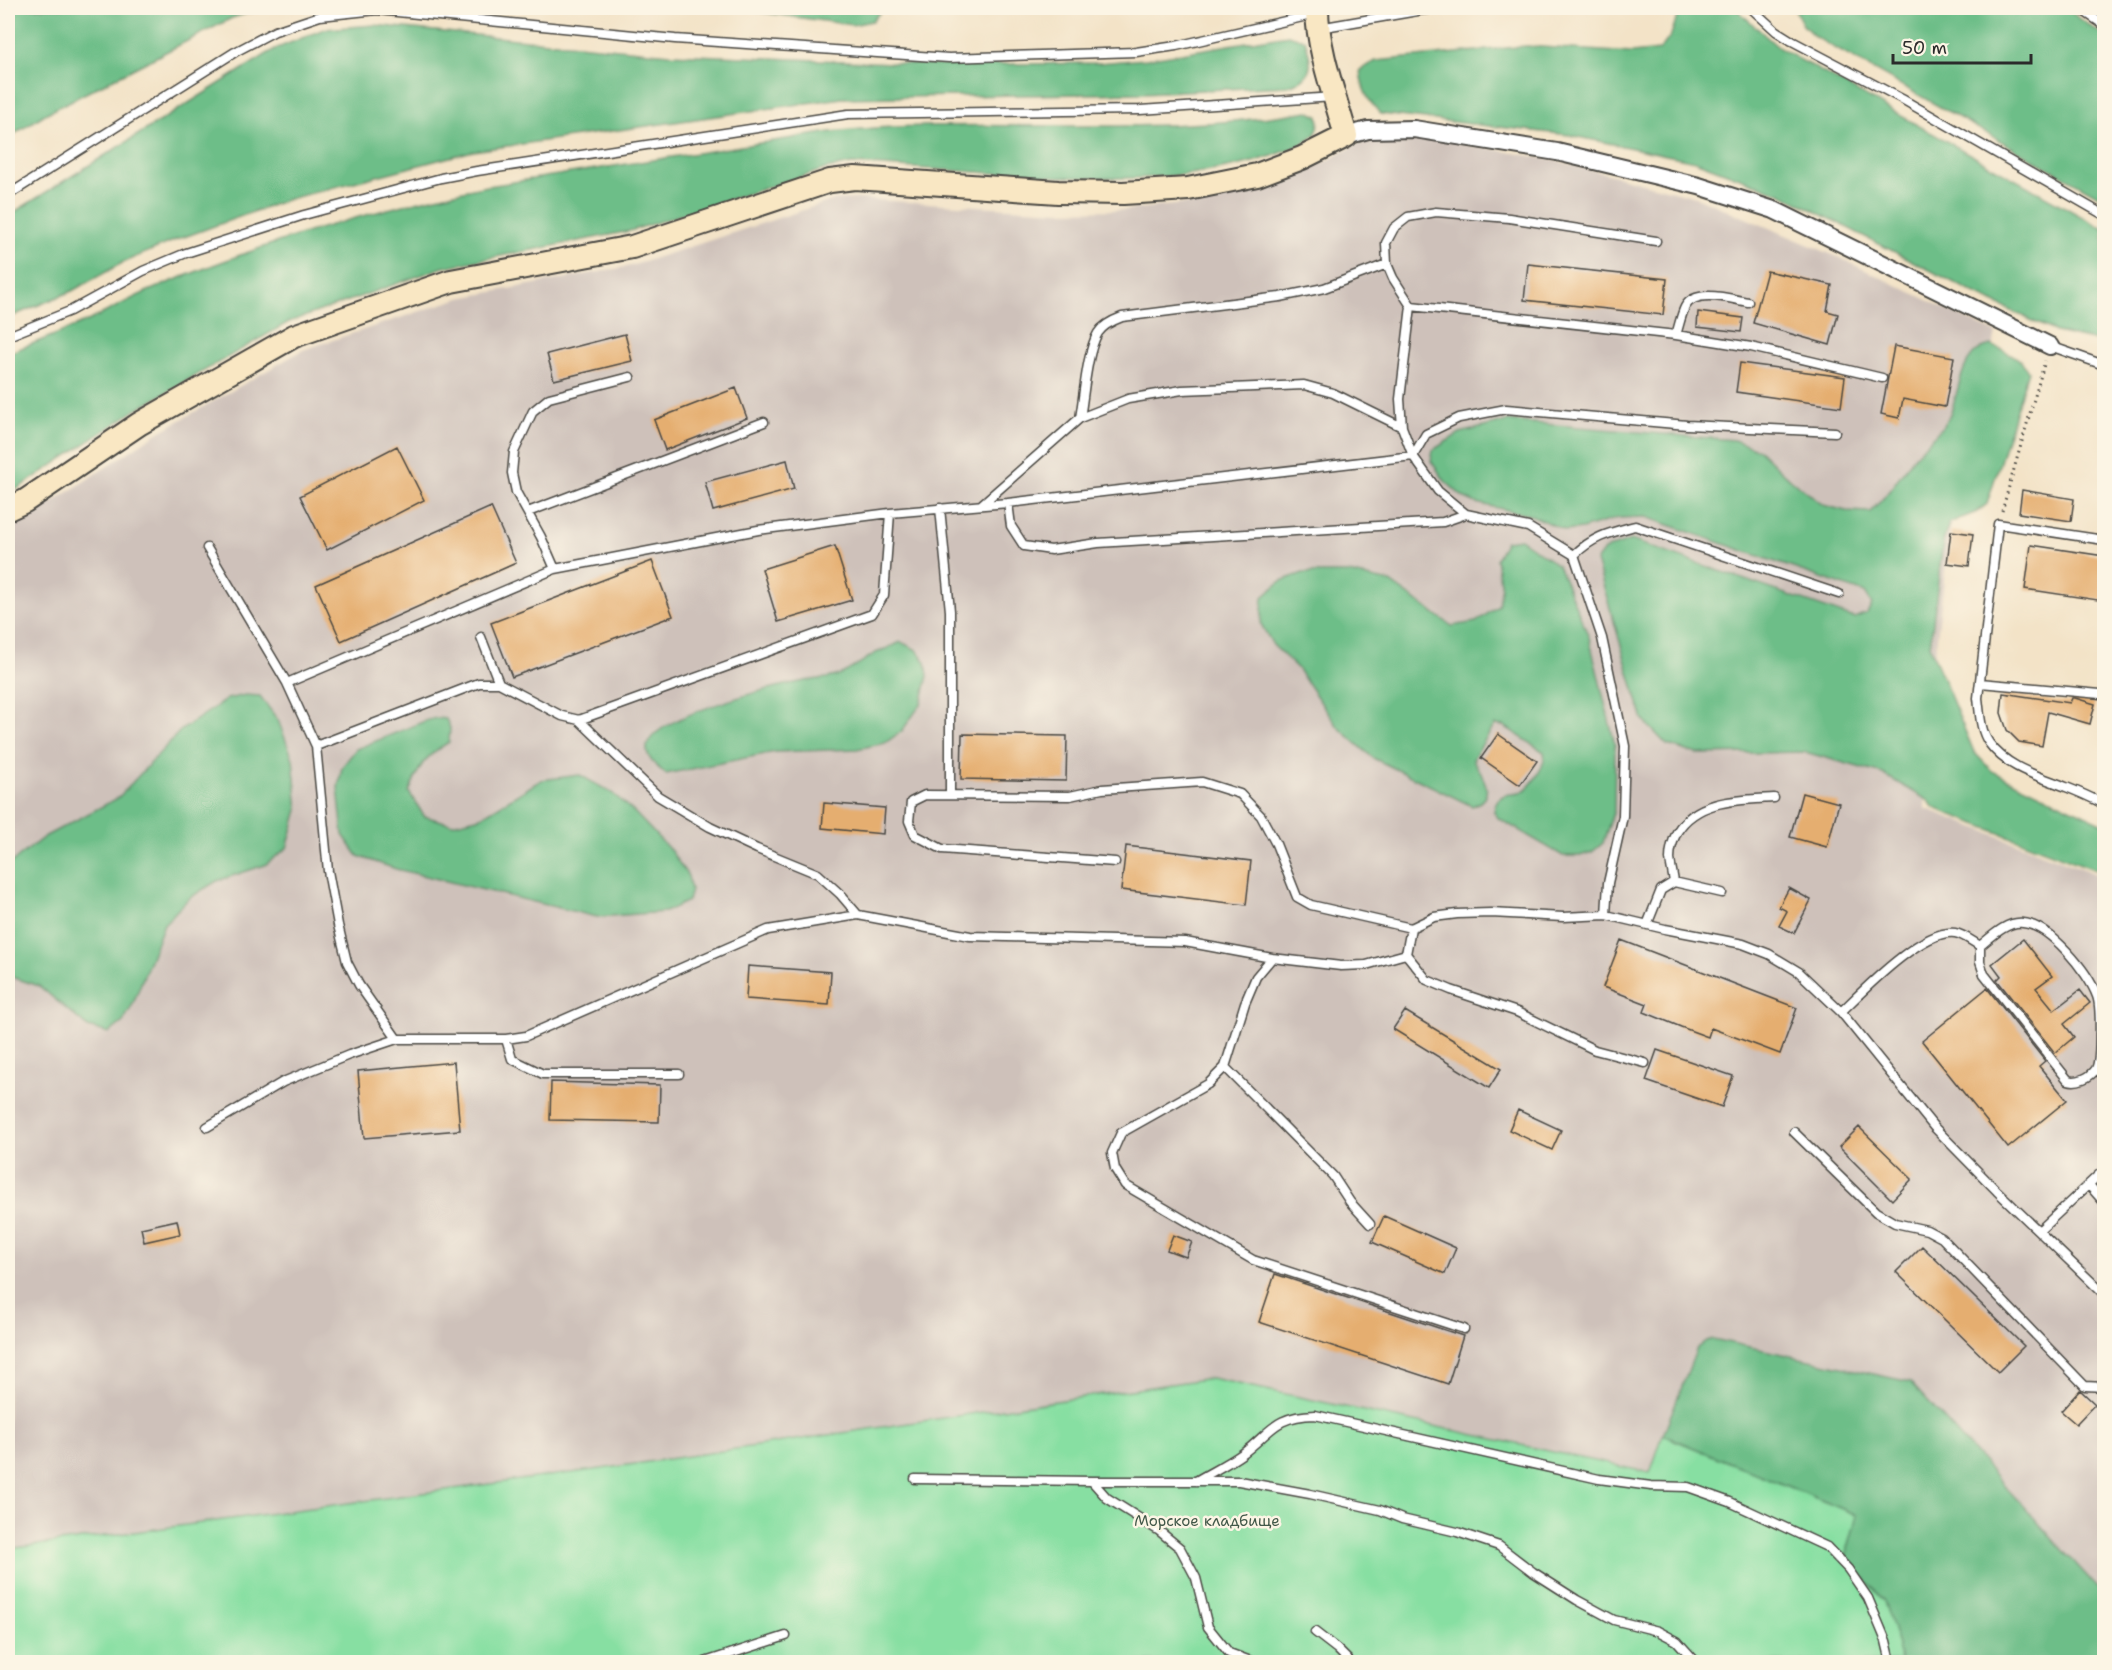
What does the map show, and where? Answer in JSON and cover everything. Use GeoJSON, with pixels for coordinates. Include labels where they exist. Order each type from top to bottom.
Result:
{"type":"FeatureCollection","features":[{"type":"Feature","properties":{"kind":"main road"},"geometry":{"type":"LineString","coordinates":[[8,509],[25,501],[139,424],[294,336],[451,281],[632,247],[830,181],[855,178],[1058,192],[1123,193],[1188,189],[1257,175],[1302,158],[1346,136],[1317,16]]}},
{"type":"Feature","properties":{"kind":"street"},"geometry":{"type":"LineString","coordinates":[[1346,136],[1368,130],[1414,129],[1557,152],[1699,186],[1774,210],[2050,345]]}},
{"type":"Feature","properties":{"kind":"lane"},"geometry":{"type":"LineString","coordinates":[[8,195],[235,52],[275,31],[320,15],[377,10],[675,39],[949,58],[1136,52],[1176,46],[1317,16],[1454,8]]}},
{"type":"Feature","properties":{"kind":"lane"},"geometry":{"type":"LineString","coordinates":[[1751,8],[1792,42],[1902,99],[2104,215]]}},
{"type":"Feature","properties":{"kind":"lane"},"geometry":{"type":"LineString","coordinates":[[2079,8],[2104,25]]}},
{"type":"Feature","properties":{"kind":"lane"},"geometry":{"type":"LineString","coordinates":[[8,336],[70,311],[143,271],[186,253],[304,215],[441,178],[477,171],[848,114],[1140,110],[1335,97]]}},
{"type":"Feature","properties":{"kind":"lane"},"geometry":{"type":"LineString","coordinates":[[1606,915],[1608,883],[1623,816],[1625,746],[1602,638],[1574,555],[1528,527],[1466,514],[1438,491],[1413,456],[1402,427],[1400,399],[1411,306],[1393,278],[1388,264],[1386,243],[1394,228],[1408,217],[1436,212],[1509,218],[1656,241]]}},
{"type":"Feature","properties":{"kind":"lane"},"geometry":{"type":"LineString","coordinates":[[1080,418],[1092,346],[1099,331],[1112,321],[1122,317],[1280,297],[1324,288],[1388,264]]}},
{"type":"Feature","properties":{"kind":"lane"},"geometry":{"type":"LineString","coordinates":[[1676,335],[1685,308],[1690,301],[1713,296],[1748,302]]}},
{"type":"Feature","properties":{"kind":"lane"},"geometry":{"type":"LineString","coordinates":[[1411,306],[1676,335],[1750,347],[1882,378]]}},
{"type":"Feature","properties":{"kind":"lane"},"geometry":{"type":"LineString","coordinates":[[2050,345],[2104,365]]}},
{"type":"Feature","properties":{"kind":"lane"},"geometry":{"type":"LineString","coordinates":[[555,569],[516,492],[512,473],[514,452],[533,411],[549,398],[630,377]]}},
{"type":"Feature","properties":{"kind":"lane"},"geometry":{"type":"LineString","coordinates":[[981,505],[1080,418],[1128,399],[1182,390],[1304,386],[1333,393],[1402,427]]}},
{"type":"Feature","properties":{"kind":"lane"},"geometry":{"type":"LineString","coordinates":[[1413,456],[1426,434],[1459,418],[1506,409],[1687,425],[1835,432]]}},
{"type":"Feature","properties":{"kind":"lane"},"geometry":{"type":"LineString","coordinates":[[528,512],[764,422]]}},
{"type":"Feature","properties":{"kind":"lane"},"geometry":{"type":"LineString","coordinates":[[287,683],[555,569],[758,530],[890,513],[1008,503],[1413,456]]}},
{"type":"Feature","properties":{"kind":"lane"},"geometry":{"type":"LineString","coordinates":[[1008,503],[1011,526],[1023,546],[1050,550],[1098,543],[1443,522],[1466,514]]}},
{"type":"Feature","properties":{"kind":"lane"},"geometry":{"type":"LineString","coordinates":[[940,508],[950,611],[950,795]]}},
{"type":"Feature","properties":{"kind":"lane"},"geometry":{"type":"LineString","coordinates":[[579,720],[872,614],[884,595],[890,513]]}},
{"type":"Feature","properties":{"kind":"lane"},"geometry":{"type":"LineString","coordinates":[[2104,540],[1998,524],[1978,698],[1981,723],[1989,743],[2006,759],[2023,771],[2104,804]]}},
{"type":"Feature","properties":{"kind":"lane"},"geometry":{"type":"LineString","coordinates":[[1574,555],[1588,542],[1635,526],[1839,594]]}},
{"type":"Feature","properties":{"kind":"lane"},"geometry":{"type":"LineString","coordinates":[[207,548],[287,683],[316,746],[328,871],[347,962],[359,985],[397,1039]]}},
{"type":"Feature","properties":{"kind":"lane"},"geometry":{"type":"LineString","coordinates":[[481,637],[499,683]]}},
{"type":"Feature","properties":{"kind":"lane"},"geometry":{"type":"LineString","coordinates":[[316,746],[479,683],[499,683],[562,716],[579,720],[657,796],[710,827],[818,874],[858,915]]}},
{"type":"Feature","properties":{"kind":"lane"},"geometry":{"type":"LineString","coordinates":[[1980,683],[2100,694]]}},
{"type":"Feature","properties":{"kind":"lane"},"geometry":{"type":"LineString","coordinates":[[1115,862],[942,849],[915,835],[909,821],[911,802],[925,795],[1070,796],[1102,789],[1202,782],[1240,794],[1261,816],[1276,844],[1297,897],[1311,905],[1412,928],[1434,918],[1457,914],[1491,913],[1563,917],[1606,915],[1743,944],[1768,954],[1799,972],[1841,1012],[1934,1127],[2104,1294]]}},
{"type":"Feature","properties":{"kind":"lane"},"geometry":{"type":"LineString","coordinates":[[1674,882],[1670,857],[1673,839],[1684,821],[1705,807],[1737,800],[1773,798]]}},
{"type":"Feature","properties":{"kind":"lane"},"geometry":{"type":"LineString","coordinates":[[1647,925],[1661,890],[1674,882],[1722,893]]}},
{"type":"Feature","properties":{"kind":"lane"},"geometry":{"type":"LineString","coordinates":[[207,1128],[283,1082],[349,1055],[397,1039],[506,1039],[526,1036],[768,930],[858,915],[970,936],[1185,942],[1272,958],[1341,966],[1366,965],[1406,954]]}},
{"type":"Feature","properties":{"kind":"lane"},"geometry":{"type":"LineString","coordinates":[[2097,1068],[2080,1081],[2068,1080],[1984,974],[1980,962],[1980,946],[2011,924],[2023,922],[2033,925],[2052,938],[2077,961],[2097,997],[2100,1029],[2097,1068],[2104,1077]]}},
{"type":"Feature","properties":{"kind":"lane"},"geometry":{"type":"LineString","coordinates":[[1406,954],[1412,928]]}},
{"type":"Feature","properties":{"kind":"lane"},"geometry":{"type":"LineString","coordinates":[[1841,1012],[1891,964],[1928,940],[1944,933],[1957,933],[1980,946]]}},
{"type":"Feature","properties":{"kind":"lane"},"geometry":{"type":"LineString","coordinates":[[1406,954],[1427,980],[1518,1012],[1595,1050],[1646,1063]]}},
{"type":"Feature","properties":{"kind":"lane"},"geometry":{"type":"LineString","coordinates":[[1272,958],[1256,977],[1252,986],[1225,1067],[1208,1084],[1121,1133],[1112,1153],[1115,1169],[1125,1185],[1253,1260],[1464,1329]]}},
{"type":"Feature","properties":{"kind":"lane"},"geometry":{"type":"LineString","coordinates":[[506,1039],[512,1059],[543,1074],[679,1074]]}},
{"type":"Feature","properties":{"kind":"lane"},"geometry":{"type":"LineString","coordinates":[[1225,1067],[1333,1176],[1350,1202],[1370,1224]]}},
{"type":"Feature","properties":{"kind":"lane"},"geometry":{"type":"LineString","coordinates":[[1794,1132],[1876,1212],[1895,1222],[1927,1230],[1942,1238],[2085,1386],[2104,1387]]}},
{"type":"Feature","properties":{"kind":"lane"},"geometry":{"type":"LineString","coordinates":[[2039,1231],[2104,1170]]}},
{"type":"Feature","properties":{"kind":"lane"},"geometry":{"type":"LineString","coordinates":[[2089,1185],[2104,1202]]}},
{"type":"Feature","properties":{"kind":"lane"},"geometry":{"type":"LineString","coordinates":[[1196,1481],[1242,1454],[1272,1426],[1299,1415],[1315,1415],[1599,1479],[1651,1486],[1688,1487],[1730,1502],[1827,1547],[1848,1569],[1868,1598],[1892,1662]]}},
{"type":"Feature","properties":{"kind":"lane"},"geometry":{"type":"LineString","coordinates":[[915,1479],[1239,1481],[1380,1510],[1402,1520],[1457,1532],[1499,1546],[1533,1572],[1614,1620],[1658,1631],[1677,1641],[1696,1662]]}},
{"type":"Feature","properties":{"kind":"lane"},"geometry":{"type":"LineString","coordinates":[[1092,1481],[1107,1498],[1158,1530],[1180,1548],[1196,1578],[1209,1627],[1229,1653],[1253,1662]]}},
{"type":"Feature","properties":{"kind":"lane"},"geometry":{"type":"LineString","coordinates":[[1315,1632],[1337,1648],[1350,1662]]}},
{"type":"Feature","properties":{"kind":"lane"},"geometry":{"type":"LineString","coordinates":[[705,1662],[786,1636]]}},
{"type":"Feature","properties":{"kind":"path"},"geometry":{"type":"LineString","coordinates":[[1998,524],[2050,345]]}},
{"type":"Feature","properties":{"kind":"shaded area"},"geometry":{"type":"Polygon","coordinates":[[[1417,135],[1558,161],[1696,197],[1840,258],[1996,333],[1950,530],[1934,662],[1925,808],[2104,877],[2104,1583],[2098,1588],[1910,1382],[1713,1339],[1697,1348],[1665,1428],[1651,1473],[1211,1378],[601,1469],[8,1549],[8,528],[29,518],[156,434],[303,350],[460,298],[631,266],[834,200],[858,199],[1059,211],[1126,210],[1192,203],[1267,186],[1310,170],[1365,140],[1417,135]]]}},
{"type":"Feature","properties":{"kind":"green space"},"geometry":{"type":"Polygon","coordinates":[[[8,8],[265,8],[232,18],[45,114],[8,138],[8,8]]]}},
{"type":"Feature","properties":{"kind":"green space"},"geometry":{"type":"Polygon","coordinates":[[[731,8],[880,8],[882,10],[872,21],[852,25],[731,8]]]}},
{"type":"Feature","properties":{"kind":"green space"},"geometry":{"type":"Polygon","coordinates":[[[1680,8],[1735,8],[1779,48],[2104,229],[2104,338],[2096,341],[2056,332],[1978,295],[1782,194],[1695,161],[1569,135],[1381,114],[1372,104],[1362,83],[1360,70],[1376,61],[1526,46],[1632,53],[1660,50],[1671,35],[1680,8]]]}},
{"type":"Feature","properties":{"kind":"green space"},"geometry":{"type":"Polygon","coordinates":[[[1794,8],[2065,8],[2104,36],[2104,199],[1815,37],[1803,25],[1794,8]]]}},
{"type":"Feature","properties":{"kind":"green space"},"geometry":{"type":"Polygon","coordinates":[[[374,25],[670,54],[941,65],[1098,63],[1146,59],[1288,35],[1305,40],[1310,68],[1308,74],[1288,86],[1143,93],[842,98],[473,151],[289,199],[176,240],[124,262],[72,291],[8,318],[8,216],[275,49],[324,29],[374,25]]]}},
{"type":"Feature","properties":{"kind":"green space"},"geometry":{"type":"Polygon","coordinates":[[[1308,111],[1318,116],[1319,124],[1315,135],[1305,143],[1253,162],[1218,170],[1148,178],[1077,178],[852,164],[826,169],[630,231],[444,267],[289,322],[136,410],[17,489],[8,492],[8,353],[74,327],[146,292],[193,273],[315,230],[398,206],[482,187],[830,132],[890,127],[1189,124],[1249,120],[1308,111]]]}},
{"type":"Feature","properties":{"kind":"green space"},"geometry":{"type":"Polygon","coordinates":[[[1991,345],[2017,358],[2028,371],[1987,504],[1977,512],[1949,523],[1943,542],[1930,647],[1974,752],[1992,771],[2104,824],[2104,873],[1934,808],[1929,801],[1883,774],[1805,752],[1697,754],[1667,745],[1643,720],[1596,561],[1604,550],[1631,540],[1854,618],[1867,613],[1872,604],[1865,593],[1646,517],[1618,518],[1582,529],[1566,531],[1533,516],[1476,503],[1463,497],[1445,481],[1431,461],[1433,450],[1460,433],[1508,421],[1734,440],[1759,450],[1784,474],[1823,505],[1846,511],[1870,512],[1946,421],[1966,364],[1980,349],[1991,345]]]}},
{"type":"Feature","properties":{"kind":"green space"},"geometry":{"type":"Polygon","coordinates":[[[1520,539],[1558,565],[1589,637],[1615,745],[1614,810],[1603,843],[1592,852],[1580,856],[1563,856],[1498,818],[1494,812],[1496,802],[1501,797],[1522,792],[1530,785],[1541,768],[1544,752],[1504,726],[1495,725],[1473,760],[1484,779],[1486,792],[1480,802],[1472,806],[1373,758],[1337,726],[1297,668],[1273,645],[1261,624],[1263,597],[1281,581],[1303,573],[1348,573],[1390,582],[1452,626],[1476,622],[1498,606],[1501,589],[1496,559],[1506,541],[1520,539]]]}},
{"type":"Feature","properties":{"kind":"green space"},"geometry":{"type":"Polygon","coordinates":[[[901,642],[917,650],[926,662],[928,676],[921,704],[902,731],[885,743],[857,749],[775,752],[666,774],[648,756],[649,741],[659,731],[675,721],[745,696],[789,684],[836,676],[852,669],[876,653],[901,642]]]}},
{"type":"Feature","properties":{"kind":"green space"},"geometry":{"type":"Polygon","coordinates":[[[245,695],[260,696],[278,720],[293,759],[298,810],[287,848],[265,865],[217,881],[189,898],[164,924],[133,1004],[123,1022],[109,1033],[88,1027],[39,986],[8,976],[8,869],[10,864],[44,837],[118,798],[180,731],[227,699],[245,695]]]}},
{"type":"Feature","properties":{"kind":"green space"},"geometry":{"type":"Polygon","coordinates":[[[436,718],[446,719],[450,728],[449,742],[424,762],[409,792],[424,816],[452,824],[481,817],[541,780],[580,775],[612,793],[635,813],[671,851],[688,876],[691,890],[688,901],[665,912],[597,917],[396,869],[358,856],[343,835],[338,788],[342,767],[356,749],[436,718]]]}},
{"type":"Feature","properties":{"kind":"green space"},"geometry":{"type":"Polygon","coordinates":[[[1713,1339],[1910,1382],[2098,1588],[2104,1588],[2104,1662],[1901,1662],[1884,1601],[1846,1556],[1857,1515],[1663,1435],[1697,1348],[1713,1339]]]}},
{"type":"Feature","properties":{"kind":"green space","name":"Морское кладбище"},"geometry":{"type":"Polygon","coordinates":[[[1211,1378],[1650,1473],[1663,1435],[1857,1515],[1846,1556],[1884,1601],[1901,1662],[8,1662],[8,1549],[601,1469],[1211,1378]]]}},
{"type":"Feature","properties":{"kind":"building"},"geometry":{"type":"Polygon","coordinates":[[[1528,264],[1667,279],[1663,315],[1524,300],[1528,264]]]}},
{"type":"Feature","properties":{"kind":"building"},"geometry":{"type":"Polygon","coordinates":[[[1767,271],[1832,285],[1827,311],[1838,314],[1830,345],[1753,323],[1767,271]]]}},
{"type":"Feature","properties":{"kind":"building"},"geometry":{"type":"Polygon","coordinates":[[[1698,312],[1743,318],[1741,332],[1697,327],[1698,312]]]}},
{"type":"Feature","properties":{"kind":"building"},"geometry":{"type":"Polygon","coordinates":[[[625,334],[632,361],[554,380],[547,354],[625,334]]]}},
{"type":"Feature","properties":{"kind":"building"},"geometry":{"type":"Polygon","coordinates":[[[1894,346],[1954,357],[1945,407],[1903,399],[1899,418],[1881,414],[1894,346]]]}},
{"type":"Feature","properties":{"kind":"building"},"geometry":{"type":"Polygon","coordinates":[[[1740,363],[1845,377],[1841,407],[1736,392],[1740,363]]]}},
{"type":"Feature","properties":{"kind":"building"},"geometry":{"type":"Polygon","coordinates":[[[736,388],[747,418],[665,450],[654,420],[736,388]]]}},
{"type":"Feature","properties":{"kind":"building"},"geometry":{"type":"Polygon","coordinates":[[[397,446],[424,500],[327,550],[300,496],[397,446]]]}},
{"type":"Feature","properties":{"kind":"building"},"geometry":{"type":"Polygon","coordinates":[[[787,460],[794,489],[713,511],[705,482],[787,460]]]}},
{"type":"Feature","properties":{"kind":"building"},"geometry":{"type":"Polygon","coordinates":[[[2022,490],[2074,499],[2071,521],[2019,513],[2022,490]]]}},
{"type":"Feature","properties":{"kind":"building"},"geometry":{"type":"Polygon","coordinates":[[[491,507],[516,563],[341,641],[316,585],[491,507]]]}},
{"type":"Feature","properties":{"kind":"building"},"geometry":{"type":"Polygon","coordinates":[[[1951,531],[1973,534],[1969,566],[1947,563],[1951,531]]]}},
{"type":"Feature","properties":{"kind":"building"},"geometry":{"type":"Polygon","coordinates":[[[2031,545],[2104,556],[2104,601],[2025,589],[2031,545]]]}},
{"type":"Feature","properties":{"kind":"building"},"geometry":{"type":"Polygon","coordinates":[[[835,546],[852,600],[778,622],[762,569],[835,546]]]}},
{"type":"Feature","properties":{"kind":"building"},"geometry":{"type":"Polygon","coordinates":[[[652,561],[673,616],[512,677],[491,623],[652,561]]]}},
{"type":"Feature","properties":{"kind":"building"},"geometry":{"type":"Polygon","coordinates":[[[2003,693],[2070,703],[2072,698],[2075,698],[2095,704],[2090,724],[2048,712],[2042,746],[2019,742],[2007,730],[2001,713],[2003,693]]]}},
{"type":"Feature","properties":{"kind":"building"},"geometry":{"type":"Polygon","coordinates":[[[962,734],[1067,736],[1066,781],[961,779],[962,734]]]}},
{"type":"Feature","properties":{"kind":"building"},"geometry":{"type":"Polygon","coordinates":[[[1498,734],[1537,761],[1520,785],[1481,758],[1498,734]]]}},
{"type":"Feature","properties":{"kind":"building"},"geometry":{"type":"Polygon","coordinates":[[[1802,793],[1839,803],[1827,847],[1790,837],[1802,793]]]}},
{"type":"Feature","properties":{"kind":"building"},"geometry":{"type":"Polygon","coordinates":[[[824,803],[885,808],[883,834],[822,828],[824,803]]]}},
{"type":"Feature","properties":{"kind":"building"},"geometry":{"type":"Polygon","coordinates":[[[1126,846],[1251,861],[1246,905],[1121,890],[1126,846]]]}},
{"type":"Feature","properties":{"kind":"building"},"geometry":{"type":"Polygon","coordinates":[[[1789,888],[1811,900],[1794,933],[1779,926],[1787,911],[1779,907],[1789,888]]]}},
{"type":"Feature","properties":{"kind":"building"},"geometry":{"type":"Polygon","coordinates":[[[2023,939],[2052,976],[2036,988],[2054,1010],[2080,990],[2090,1003],[2064,1024],[2074,1037],[2055,1053],[1997,980],[2001,976],[1992,964],[2023,939]]]}},
{"type":"Feature","properties":{"kind":"building"},"geometry":{"type":"Polygon","coordinates":[[[1621,940],[1797,1008],[1780,1054],[1711,1028],[1708,1037],[1681,1027],[1644,1012],[1647,1004],[1603,987],[1621,940]]]}},
{"type":"Feature","properties":{"kind":"building"},"geometry":{"type":"Polygon","coordinates":[[[748,966],[831,972],[829,1005],[746,999],[748,966]]]}},
{"type":"Feature","properties":{"kind":"building"},"geometry":{"type":"Polygon","coordinates":[[[1987,988],[2045,1061],[2039,1066],[2067,1100],[2008,1148],[1922,1041],[1987,988]]]}},
{"type":"Feature","properties":{"kind":"building"},"geometry":{"type":"Polygon","coordinates":[[[1405,1011],[1501,1069],[1489,1088],[1393,1029],[1405,1011]]]}},
{"type":"Feature","properties":{"kind":"building"},"geometry":{"type":"Polygon","coordinates":[[[1657,1050],[1733,1076],[1722,1107],[1646,1081],[1657,1050]]]}},
{"type":"Feature","properties":{"kind":"building"},"geometry":{"type":"Polygon","coordinates":[[[454,1062],[460,1130],[364,1138],[358,1071],[454,1062]]]}},
{"type":"Feature","properties":{"kind":"building"},"geometry":{"type":"Polygon","coordinates":[[[551,1082],[660,1085],[659,1122],[550,1120],[551,1082]]]}},
{"type":"Feature","properties":{"kind":"building"},"geometry":{"type":"Polygon","coordinates":[[[1518,1110],[1561,1130],[1552,1150],[1509,1130],[1518,1110]]]}},
{"type":"Feature","properties":{"kind":"building"},"geometry":{"type":"Polygon","coordinates":[[[1859,1127],[1912,1179],[1892,1200],[1839,1147],[1859,1127]]]}},
{"type":"Feature","properties":{"kind":"building"},"geometry":{"type":"Polygon","coordinates":[[[1384,1216],[1456,1248],[1445,1274],[1372,1242],[1384,1216]]]}},
{"type":"Feature","properties":{"kind":"building"},"geometry":{"type":"Polygon","coordinates":[[[177,1220],[180,1234],[144,1242],[141,1228],[177,1220]]]}},
{"type":"Feature","properties":{"kind":"building"},"geometry":{"type":"Polygon","coordinates":[[[1173,1235],[1192,1242],[1186,1257],[1167,1250],[1173,1235]]]}},
{"type":"Feature","properties":{"kind":"building"},"geometry":{"type":"Polygon","coordinates":[[[1922,1246],[2024,1346],[1998,1372],[1896,1272],[1922,1246]]]}},
{"type":"Feature","properties":{"kind":"building"},"geometry":{"type":"Polygon","coordinates":[[[1275,1274],[1463,1336],[1448,1384],[1259,1322],[1275,1274]]]}},
{"type":"Feature","properties":{"kind":"building"},"geometry":{"type":"Polygon","coordinates":[[[2080,1390],[2095,1404],[2076,1424],[2061,1411],[2080,1390]]]}}]}
